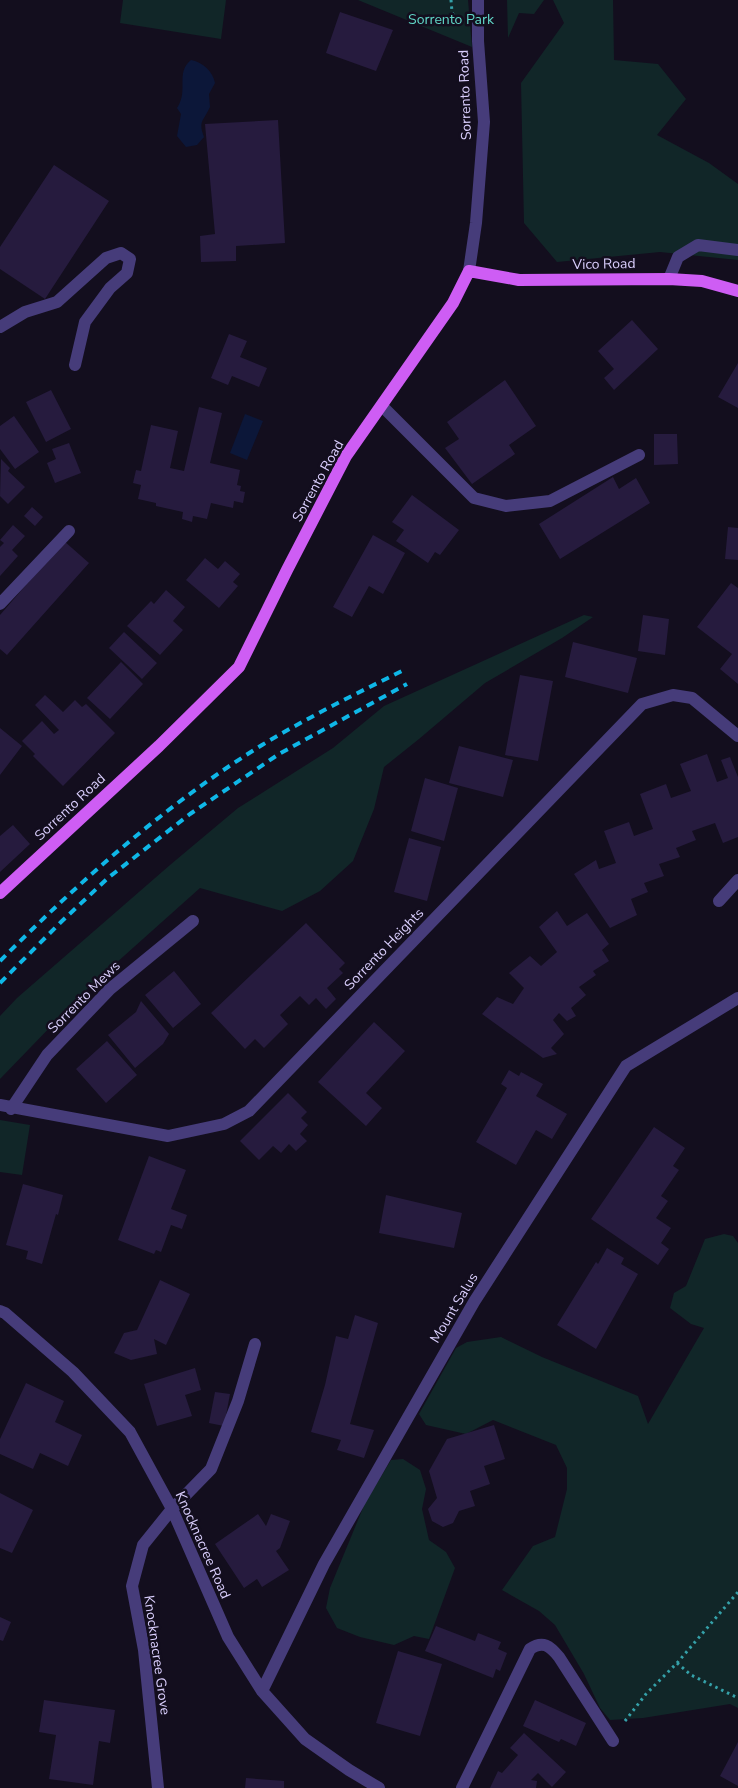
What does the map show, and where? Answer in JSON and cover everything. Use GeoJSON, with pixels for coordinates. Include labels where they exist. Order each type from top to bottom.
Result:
{"type":"FeatureCollection","features":[{"type":"Feature","properties":{"kind":"main road","name":"Vico Road"},"geometry":{"type":"LineString","coordinates":[[469,271],[519,280],[669,279],[702,281],[738,291]]}},
{"type":"Feature","properties":{"kind":"main road","name":"Sorrento Road"},"geometry":{"type":"LineString","coordinates":[[0,893],[159,746],[239,667],[346,456],[454,303],[469,271]]}},
{"type":"Feature","properties":{"kind":"street","name":"Sorrento Road"},"geometry":{"type":"LineString","coordinates":[[469,271],[476,223],[484,122],[478,41],[478,0]]}},
{"type":"Feature","properties":{"kind":"street"},"geometry":{"type":"LineString","coordinates":[[669,279],[678,257],[698,245],[738,250]]}},
{"type":"Feature","properties":{"kind":"street"},"geometry":{"type":"LineString","coordinates":[[0,327],[25,312],[57,302],[106,258],[121,253],[130,259],[127,273],[110,288],[85,322],[75,365]]}},
{"type":"Feature","properties":{"kind":"street"},"geometry":{"type":"LineString","coordinates":[[382,406],[474,498],[506,506],[550,501],[639,454]]}},
{"type":"Feature","properties":{"kind":"street"},"geometry":{"type":"LineString","coordinates":[[0,604],[69,531]]}},
{"type":"Feature","properties":{"kind":"street","name":"Sorrento Heights"},"geometry":{"type":"LineString","coordinates":[[6,1107],[168,1136],[224,1124],[249,1111],[642,704],[673,695],[692,698],[738,736]]}},
{"type":"Feature","properties":{"kind":"street"},"geometry":{"type":"LineString","coordinates":[[719,901],[738,880]]}},
{"type":"Feature","properties":{"kind":"street","name":"Sorrento Mews"},"geometry":{"type":"LineString","coordinates":[[6,1107],[48,1055],[110,989],[194,921]]}},
{"type":"Feature","properties":{"kind":"street","name":"Mount Salus"},"geometry":{"type":"LineString","coordinates":[[262,1691],[324,1564],[474,1302],[626,1066],[738,998]]}},
{"type":"Feature","properties":{"kind":"street","name":"Knocknacree Road"},"geometry":{"type":"LineString","coordinates":[[0,1311],[5,1313],[73,1372],[130,1432],[172,1509],[228,1637],[262,1691],[305,1739],[349,1770],[379,1788]]}},
{"type":"Feature","properties":{"kind":"street","name":"Knocknacree Grove"},"geometry":{"type":"LineString","coordinates":[[158,1788],[144,1650],[132,1586],[143,1545],[172,1509],[211,1469],[238,1401],[255,1344]]}},
{"type":"Feature","properties":{"kind":"street"},"geometry":{"type":"LineString","coordinates":[[462,1788],[530,1649],[536,1645],[544,1644],[551,1647],[613,1741]]}},
{"type":"Feature","properties":{"kind":"path"},"geometry":{"type":"LineString","coordinates":[[621,1726],[646,1694],[677,1663],[738,1592]]}},
{"type":"Feature","properties":{"kind":"path"},"geometry":{"type":"LineString","coordinates":[[677,1663],[691,1675],[738,1698]]}},
{"type":"Feature","properties":{"kind":"green space"},"geometry":{"type":"Polygon","coordinates":[[[123,0],[226,0],[221,39],[120,23],[123,0]]]}},
{"type":"Feature","properties":{"kind":"green space","name":"Sorrento Park"},"geometry":{"type":"Polygon","coordinates":[[[358,0],[468,0],[472,47],[358,0]]]}},
{"type":"Feature","properties":{"kind":"green space"},"geometry":{"type":"Polygon","coordinates":[[[507,0],[544,0],[534,14],[519,13],[508,38],[507,0]]]}},
{"type":"Feature","properties":{"kind":"green space"},"geometry":{"type":"Polygon","coordinates":[[[553,0],[613,0],[614,60],[658,64],[686,99],[657,135],[709,163],[738,184],[738,260],[660,252],[557,262],[524,223],[521,83],[564,23],[553,0]]]}},
{"type":"Feature","properties":{"kind":"green space"},"geometry":{"type":"Polygon","coordinates":[[[584,615],[593,617],[562,638],[485,683],[384,767],[374,809],[353,861],[320,891],[282,911],[200,888],[87,989],[0,1079],[0,1016],[17,998],[238,808],[333,748],[384,706],[584,615]]]}},
{"type":"Feature","properties":{"kind":"green space"},"geometry":{"type":"Polygon","coordinates":[[[0,1120],[30,1125],[22,1175],[0,1172],[0,1120]]]}},
{"type":"Feature","properties":{"kind":"green space"},"geometry":{"type":"Polygon","coordinates":[[[724,1234],[733,1236],[738,1243],[738,1708],[730,1704],[643,1718],[610,1720],[600,1708],[584,1674],[555,1625],[539,1611],[502,1590],[533,1546],[555,1537],[567,1489],[567,1468],[556,1445],[493,1420],[466,1434],[426,1425],[419,1414],[456,1348],[467,1342],[501,1337],[542,1357],[638,1396],[648,1424],[704,1328],[691,1324],[670,1308],[674,1293],[686,1286],[705,1239],[724,1234]]]}},
{"type":"Feature","properties":{"kind":"green space"},"geometry":{"type":"Polygon","coordinates":[[[403,1459],[420,1470],[426,1489],[422,1509],[429,1540],[446,1552],[455,1568],[429,1639],[414,1636],[394,1645],[360,1637],[337,1628],[326,1608],[330,1588],[365,1503],[391,1460],[403,1459]]]}},
{"type":"Feature","properties":{"kind":"water"},"geometry":{"type":"Polygon","coordinates":[[[191,60],[206,68],[212,75],[215,83],[209,94],[210,107],[201,124],[204,137],[197,145],[186,147],[177,136],[181,114],[177,108],[182,95],[184,70],[191,60]]]}},
{"type":"Feature","properties":{"kind":"water"},"geometry":{"type":"Polygon","coordinates":[[[245,414],[263,421],[247,460],[230,453],[245,414]]]}},
{"type":"Feature","properties":{"kind":"building"},"geometry":{"type":"Polygon","coordinates":[[[340,12],[393,30],[376,71],[326,53],[340,12]]]}},
{"type":"Feature","properties":{"kind":"building"},"geometry":{"type":"Polygon","coordinates":[[[278,120],[285,243],[236,246],[236,261],[201,262],[200,236],[215,234],[205,124],[278,120]]]}},
{"type":"Feature","properties":{"kind":"building"},"geometry":{"type":"Polygon","coordinates":[[[54,165],[109,201],[45,299],[0,269],[0,247],[54,165]]]}},
{"type":"Feature","properties":{"kind":"building"},"geometry":{"type":"Polygon","coordinates":[[[632,320],[658,349],[614,390],[604,378],[614,369],[598,351],[632,320]]]}},
{"type":"Feature","properties":{"kind":"building"},"geometry":{"type":"Polygon","coordinates":[[[229,334],[247,341],[240,357],[267,368],[259,387],[232,376],[228,385],[211,378],[229,334]]]}},
{"type":"Feature","properties":{"kind":"building"},"geometry":{"type":"Polygon","coordinates":[[[738,363],[738,408],[718,397],[738,363]]]}},
{"type":"Feature","properties":{"kind":"building"},"geometry":{"type":"Polygon","coordinates":[[[505,380],[536,426],[509,445],[515,454],[472,484],[445,448],[459,439],[447,422],[505,380]]]}},
{"type":"Feature","properties":{"kind":"building"},"geometry":{"type":"Polygon","coordinates":[[[51,390],[71,429],[46,442],[26,402],[51,390]]]}},
{"type":"Feature","properties":{"kind":"building"},"geometry":{"type":"Polygon","coordinates":[[[199,407],[222,413],[210,463],[240,470],[237,485],[241,486],[240,491],[245,492],[243,503],[234,501],[233,508],[211,503],[207,519],[193,516],[192,522],[182,519],[183,512],[156,506],[156,503],[138,499],[141,485],[133,483],[136,470],[141,471],[151,425],[178,431],[170,468],[184,471],[199,407]]]}},
{"type":"Feature","properties":{"kind":"building"},"geometry":{"type":"Polygon","coordinates":[[[14,416],[39,452],[15,469],[0,449],[0,426],[14,416]]]}},
{"type":"Feature","properties":{"kind":"building"},"geometry":{"type":"Polygon","coordinates":[[[654,434],[677,434],[678,464],[654,465],[654,434]]]}},
{"type":"Feature","properties":{"kind":"building"},"geometry":{"type":"Polygon","coordinates":[[[69,443],[81,473],[55,483],[47,463],[56,459],[52,449],[69,443]]]}},
{"type":"Feature","properties":{"kind":"building"},"geometry":{"type":"Polygon","coordinates":[[[1,459],[10,468],[8,471],[25,487],[8,504],[0,496],[1,459]]]}},
{"type":"Feature","properties":{"kind":"building"},"geometry":{"type":"Polygon","coordinates":[[[613,477],[619,489],[636,478],[650,503],[560,559],[539,524],[613,477]]]}},
{"type":"Feature","properties":{"kind":"building"},"geometry":{"type":"Polygon","coordinates":[[[412,495],[459,530],[440,555],[435,552],[428,563],[396,541],[404,530],[392,522],[412,495]]]}},
{"type":"Feature","properties":{"kind":"building"},"geometry":{"type":"Polygon","coordinates":[[[32,507],[43,517],[35,526],[24,516],[32,507]]]}},
{"type":"Feature","properties":{"kind":"building"},"geometry":{"type":"Polygon","coordinates":[[[13,525],[25,536],[12,550],[18,556],[0,576],[0,547],[4,543],[0,540],[13,525]]]}},
{"type":"Feature","properties":{"kind":"building"},"geometry":{"type":"Polygon","coordinates":[[[728,527],[738,528],[738,560],[725,559],[728,527]]]}},
{"type":"Feature","properties":{"kind":"building"},"geometry":{"type":"Polygon","coordinates":[[[373,535],[405,553],[383,594],[369,586],[352,617],[333,607],[373,535]]]}},
{"type":"Feature","properties":{"kind":"building"},"geometry":{"type":"Polygon","coordinates":[[[64,541],[89,563],[7,655],[0,649],[0,615],[64,541]]]}},
{"type":"Feature","properties":{"kind":"building"},"geometry":{"type":"Polygon","coordinates":[[[205,558],[218,569],[225,561],[240,574],[233,582],[238,586],[219,608],[186,580],[205,558]]]}},
{"type":"Feature","properties":{"kind":"building"},"geometry":{"type":"Polygon","coordinates":[[[731,583],[738,588],[738,684],[720,669],[732,654],[697,627],[731,583]]]}},
{"type":"Feature","properties":{"kind":"building"},"geometry":{"type":"Polygon","coordinates":[[[166,590],[185,607],[173,621],[183,630],[160,655],[127,626],[151,601],[154,604],[166,590]]]}},
{"type":"Feature","properties":{"kind":"building"},"geometry":{"type":"Polygon","coordinates":[[[643,615],[669,619],[665,655],[638,651],[643,615]]]}},
{"type":"Feature","properties":{"kind":"building"},"geometry":{"type":"Polygon","coordinates":[[[124,632],[157,663],[142,679],[109,648],[124,632]]]}},
{"type":"Feature","properties":{"kind":"building"},"geometry":{"type":"Polygon","coordinates":[[[573,642],[637,658],[628,693],[565,677],[573,642]]]}},
{"type":"Feature","properties":{"kind":"building"},"geometry":{"type":"Polygon","coordinates":[[[121,662],[143,684],[110,719],[87,698],[121,662]]]}},
{"type":"Feature","properties":{"kind":"building"},"geometry":{"type":"Polygon","coordinates":[[[520,675],[553,681],[538,761],[505,755],[520,675]]]}},
{"type":"Feature","properties":{"kind":"building"},"geometry":{"type":"Polygon","coordinates":[[[45,695],[63,712],[75,700],[82,707],[86,704],[115,733],[63,786],[33,756],[35,754],[22,741],[42,721],[54,734],[59,730],[35,705],[45,695]]]}},
{"type":"Feature","properties":{"kind":"building"},"geometry":{"type":"Polygon","coordinates":[[[0,728],[22,746],[0,775],[0,728]]]}},
{"type":"Feature","properties":{"kind":"building"},"geometry":{"type":"Polygon","coordinates":[[[459,746],[513,760],[503,797],[449,783],[459,746]]]}},
{"type":"Feature","properties":{"kind":"building"},"geometry":{"type":"Polygon","coordinates":[[[707,754],[717,782],[728,778],[721,760],[730,757],[738,777],[738,837],[723,843],[715,823],[692,831],[696,840],[676,848],[680,857],[659,864],[664,876],[644,883],[648,892],[631,899],[637,915],[610,928],[574,874],[596,860],[599,869],[616,863],[604,831],[629,822],[634,836],[653,829],[640,794],[666,784],[671,798],[691,791],[680,764],[707,754]]]}},
{"type":"Feature","properties":{"kind":"building"},"geometry":{"type":"Polygon","coordinates":[[[425,778],[458,788],[444,841],[411,831],[425,778]]]}},
{"type":"Feature","properties":{"kind":"building"},"geometry":{"type":"Polygon","coordinates":[[[13,825],[30,844],[0,872],[0,836],[13,825]]]}},
{"type":"Feature","properties":{"kind":"building"},"geometry":{"type":"Polygon","coordinates":[[[409,838],[441,847],[427,901],[394,892],[409,838]]]}},
{"type":"Feature","properties":{"kind":"building"},"geometry":{"type":"Polygon","coordinates":[[[557,911],[567,926],[587,913],[609,944],[602,950],[609,961],[593,971],[596,975],[579,987],[586,995],[571,1008],[576,1016],[567,1021],[559,1013],[553,1020],[564,1034],[551,1048],[557,1054],[543,1058],[482,1014],[497,997],[513,1004],[524,988],[509,973],[530,956],[541,966],[557,952],[539,927],[557,911]]]}},
{"type":"Feature","properties":{"kind":"building"},"geometry":{"type":"Polygon","coordinates":[[[306,923],[345,963],[339,969],[343,973],[327,988],[336,999],[326,1009],[316,998],[309,1005],[300,996],[280,1015],[288,1024],[264,1048],[255,1039],[245,1049],[211,1013],[306,923]]]}},
{"type":"Feature","properties":{"kind":"building"},"geometry":{"type":"Polygon","coordinates":[[[174,971],[201,1004],[173,1028],[145,995],[174,971]]]}},
{"type":"Feature","properties":{"kind":"building"},"geometry":{"type":"Polygon","coordinates":[[[141,1001],[169,1034],[163,1044],[135,1068],[108,1035],[136,1012],[141,1001]]]}},
{"type":"Feature","properties":{"kind":"building"},"geometry":{"type":"Polygon","coordinates":[[[374,1022],[405,1051],[366,1093],[382,1108],[366,1126],[318,1082],[374,1022]]]}},
{"type":"Feature","properties":{"kind":"building"},"geometry":{"type":"Polygon","coordinates":[[[107,1041],[137,1075],[106,1103],[76,1069],[107,1041]]]}},
{"type":"Feature","properties":{"kind":"building"},"geometry":{"type":"Polygon","coordinates":[[[509,1070],[519,1076],[521,1072],[543,1084],[536,1096],[567,1114],[552,1139],[536,1130],[516,1165],[476,1142],[507,1088],[501,1084],[509,1070]]]}},
{"type":"Feature","properties":{"kind":"building"},"geometry":{"type":"Polygon","coordinates":[[[288,1093],[307,1112],[301,1118],[308,1125],[300,1134],[307,1141],[296,1151],[289,1144],[281,1153],[273,1146],[259,1160],[240,1141],[288,1093]]]}},
{"type":"Feature","properties":{"kind":"building"},"geometry":{"type":"Polygon","coordinates":[[[654,1127],[685,1148],[673,1166],[679,1170],[661,1196],[668,1201],[656,1218],[671,1228],[661,1243],[669,1249],[658,1265],[591,1219],[654,1127]]]}},
{"type":"Feature","properties":{"kind":"building"},"geometry":{"type":"Polygon","coordinates":[[[149,1156],[186,1170],[171,1209],[187,1215],[182,1229],[171,1225],[161,1252],[156,1250],[154,1254],[118,1240],[149,1156]]]}},
{"type":"Feature","properties":{"kind":"building"},"geometry":{"type":"Polygon","coordinates":[[[23,1184],[63,1195],[42,1264],[26,1259],[28,1251],[6,1245],[23,1184]]]}},
{"type":"Feature","properties":{"kind":"building"},"geometry":{"type":"Polygon","coordinates":[[[386,1195],[462,1213],[454,1248],[379,1233],[386,1195]]]}},
{"type":"Feature","properties":{"kind":"building"},"geometry":{"type":"Polygon","coordinates":[[[607,1248],[624,1258],[621,1264],[638,1274],[596,1349],[557,1325],[596,1262],[598,1264],[607,1248]]]}},
{"type":"Feature","properties":{"kind":"building"},"geometry":{"type":"Polygon","coordinates":[[[160,1280],[190,1294],[166,1345],[154,1339],[157,1354],[131,1360],[114,1353],[124,1333],[137,1330],[160,1280]]]}},
{"type":"Feature","properties":{"kind":"building"},"geometry":{"type":"Polygon","coordinates":[[[355,1315],[378,1323],[350,1424],[374,1430],[364,1458],[337,1450],[341,1440],[311,1432],[325,1385],[336,1336],[348,1339],[355,1315]]]}},
{"type":"Feature","properties":{"kind":"building"},"geometry":{"type":"Polygon","coordinates":[[[195,1368],[201,1390],[185,1395],[192,1416],[157,1426],[144,1384],[195,1368]]]}},
{"type":"Feature","properties":{"kind":"building"},"geometry":{"type":"Polygon","coordinates":[[[26,1383],[64,1401],[55,1422],[82,1435],[68,1466],[40,1453],[33,1469],[0,1454],[0,1439],[26,1383]]]}},
{"type":"Feature","properties":{"kind":"building"},"geometry":{"type":"Polygon","coordinates":[[[215,1392],[230,1394],[224,1426],[209,1423],[215,1392]]]}},
{"type":"Feature","properties":{"kind":"building"},"geometry":{"type":"Polygon","coordinates":[[[494,1425],[505,1459],[484,1466],[490,1484],[470,1491],[475,1506],[459,1511],[453,1523],[443,1527],[432,1521],[428,1509],[437,1498],[429,1471],[447,1439],[494,1425]]]}},
{"type":"Feature","properties":{"kind":"building"},"geometry":{"type":"Polygon","coordinates":[[[0,1493],[33,1510],[12,1553],[0,1548],[0,1493]]]}},
{"type":"Feature","properties":{"kind":"building"},"geometry":{"type":"Polygon","coordinates":[[[258,1514],[266,1526],[271,1514],[290,1521],[280,1548],[276,1551],[289,1570],[262,1587],[257,1579],[244,1588],[215,1544],[258,1514]]]}},
{"type":"Feature","properties":{"kind":"building"},"geometry":{"type":"Polygon","coordinates":[[[0,1617],[11,1622],[3,1641],[0,1640],[0,1617]]]}},
{"type":"Feature","properties":{"kind":"building"},"geometry":{"type":"Polygon","coordinates":[[[436,1626],[475,1641],[478,1633],[501,1642],[498,1649],[507,1653],[500,1671],[496,1669],[493,1678],[425,1651],[436,1626]]]}},
{"type":"Feature","properties":{"kind":"building"},"geometry":{"type":"Polygon","coordinates":[[[398,1651],[442,1664],[420,1736],[376,1723],[398,1651]]]}},
{"type":"Feature","properties":{"kind":"building"},"geometry":{"type":"Polygon","coordinates":[[[44,1700],[115,1710],[110,1743],[99,1741],[93,1785],[49,1779],[56,1735],[39,1732],[44,1700]]]}},
{"type":"Feature","properties":{"kind":"building"},"geometry":{"type":"Polygon","coordinates":[[[535,1700],[586,1723],[576,1746],[561,1739],[559,1742],[523,1726],[535,1700]]]}},
{"type":"Feature","properties":{"kind":"building"},"geometry":{"type":"Polygon","coordinates":[[[524,1733],[566,1772],[552,1787],[538,1773],[531,1780],[537,1781],[536,1788],[490,1788],[498,1771],[502,1773],[518,1755],[510,1748],[524,1733]]]}},
{"type":"Feature","properties":{"kind":"building"},"geometry":{"type":"Polygon","coordinates":[[[738,1742],[738,1786],[720,1776],[738,1742]]]}},
{"type":"Feature","properties":{"kind":"building"},"geometry":{"type":"Polygon","coordinates":[[[246,1778],[284,1781],[284,1788],[245,1788],[246,1778]]]}},
{"type":"Feature","properties":{"kind":"railway"},"geometry":{"type":"LineString","coordinates":[[0,961],[92,873],[191,793],[226,768],[279,735],[331,706],[402,671]]}},
{"type":"Feature","properties":{"kind":"railway"},"geometry":{"type":"LineString","coordinates":[[0,983],[108,878],[190,814],[279,754],[407,684]]}}]}
